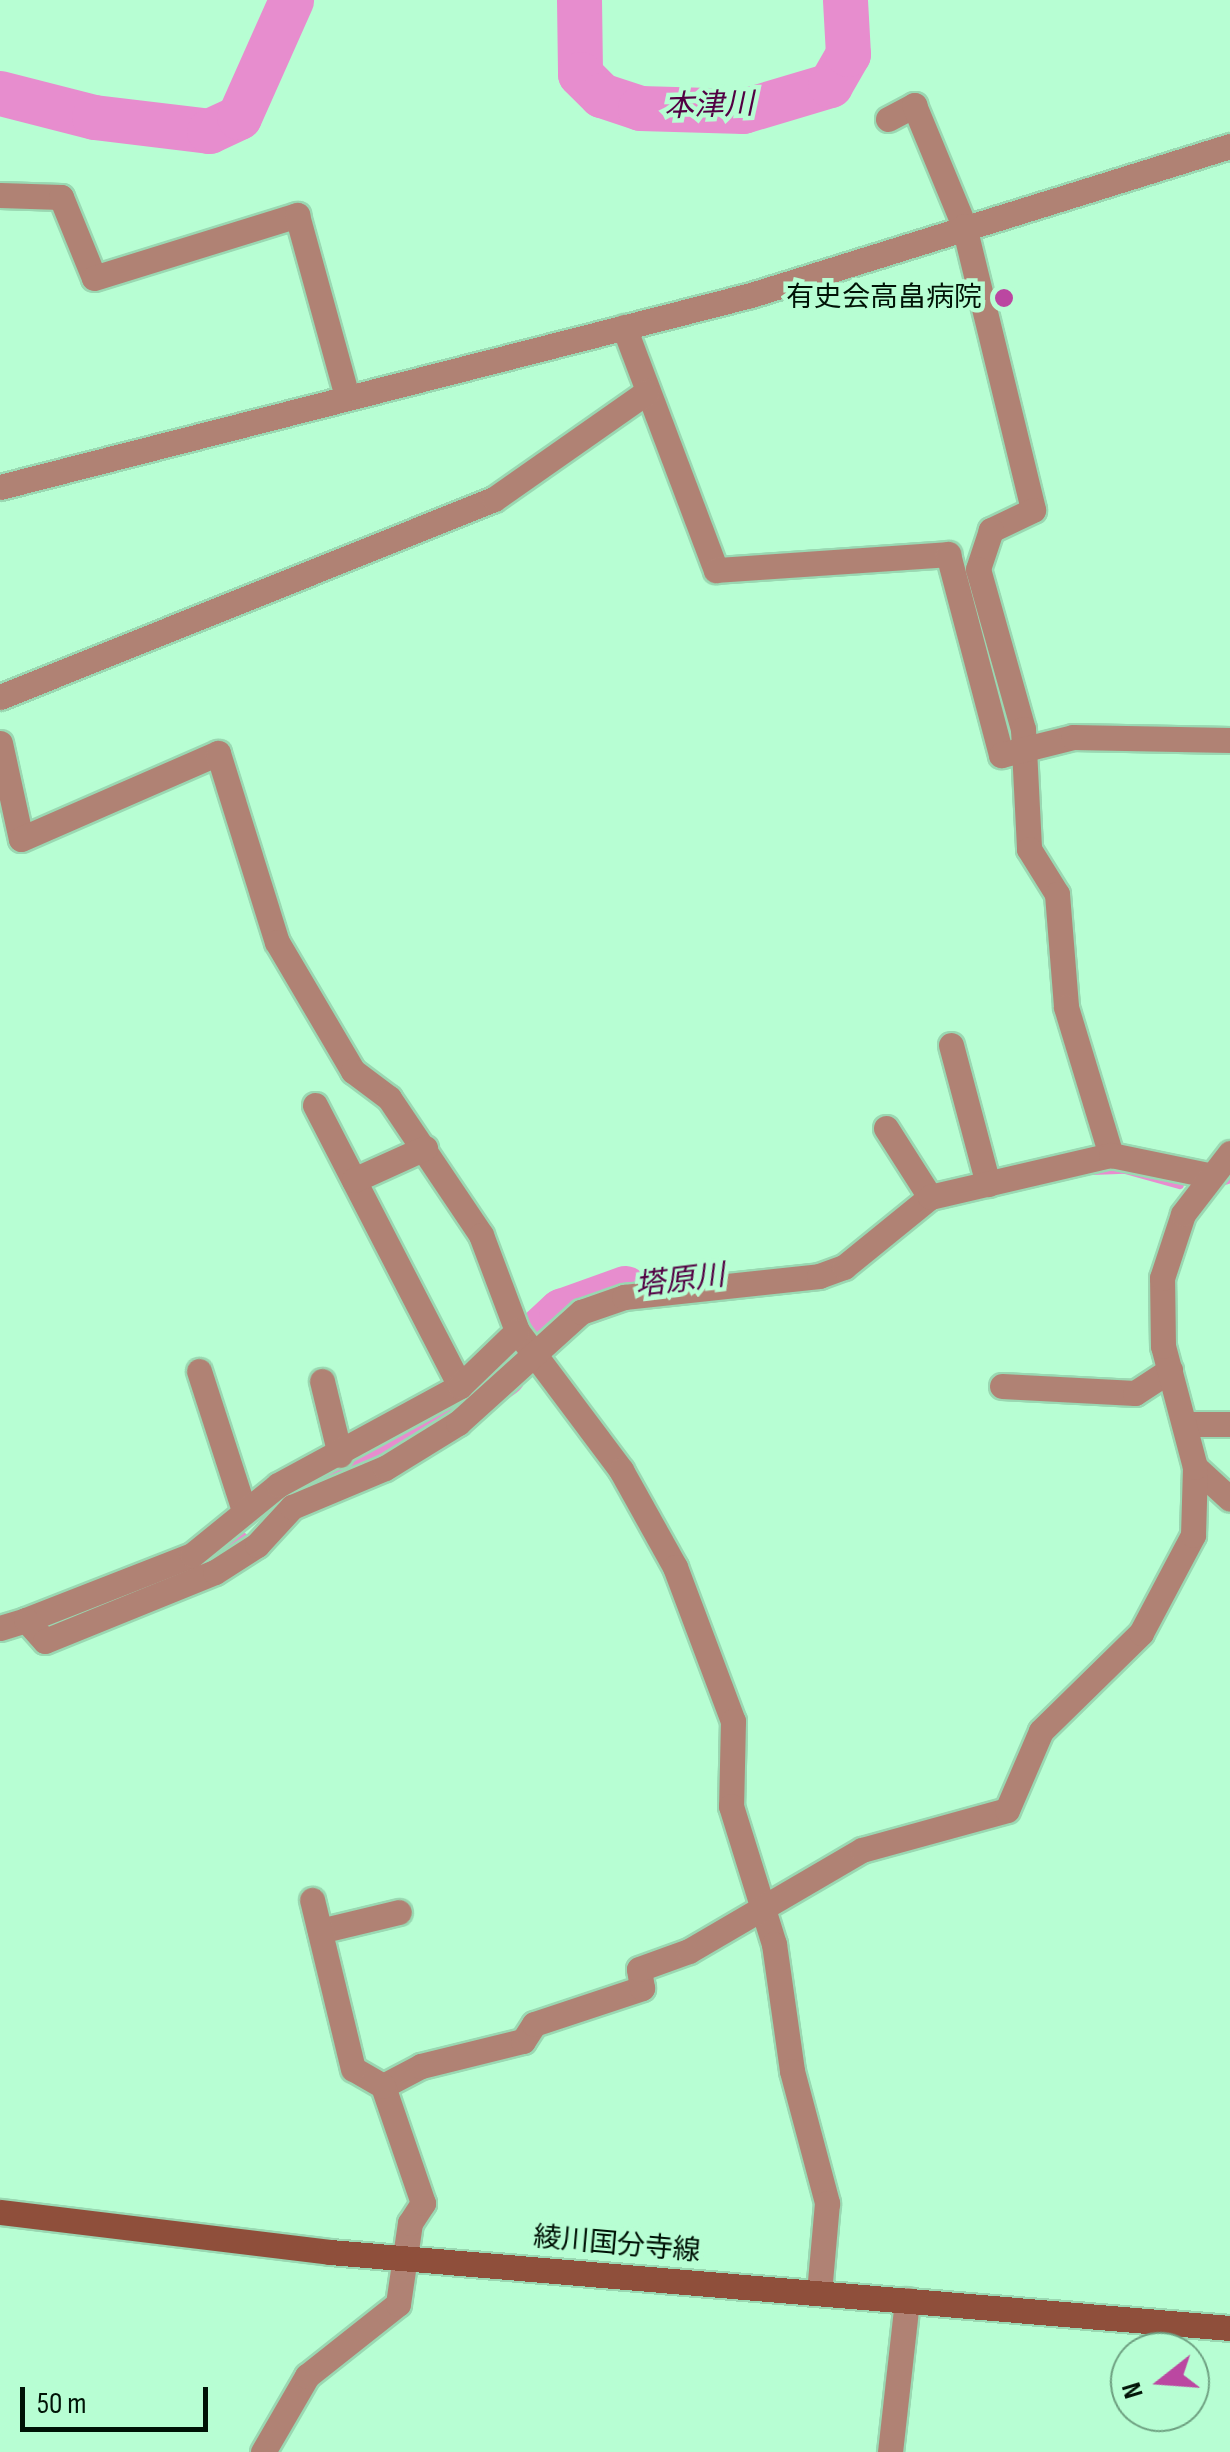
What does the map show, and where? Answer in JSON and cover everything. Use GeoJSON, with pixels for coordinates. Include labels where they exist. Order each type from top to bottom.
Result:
{"type":"FeatureCollection","features":[{"type":"Feature","properties":{"kind":"main road","name":"綾川国分寺線"},"geometry":{"type":"LineString","coordinates":[[0,2212],[404,2258],[1230,2328]]}},
{"type":"Feature","properties":{"kind":"street"},"geometry":{"type":"LineString","coordinates":[[888,119],[914,105],[964,226],[1034,510],[991,530],[978,569],[1023,750],[1030,848],[1057,894],[1066,1007],[1111,1155]]}},
{"type":"Feature","properties":{"kind":"street"},"geometry":{"type":"LineString","coordinates":[[0,486],[624,328],[1230,146]]}},
{"type":"Feature","properties":{"kind":"street"},"geometry":{"type":"LineString","coordinates":[[0,196],[61,198],[94,278],[297,215],[347,396]]}},
{"type":"Feature","properties":{"kind":"street"},"geometry":{"type":"LineString","coordinates":[[624,328],[716,570],[948,554],[1001,755],[1128,734],[1230,740]]}},
{"type":"Feature","properties":{"kind":"street"},"geometry":{"type":"LineString","coordinates":[[0,697],[494,499],[647,392]]}},
{"type":"Feature","properties":{"kind":"street"},"geometry":{"type":"LineString","coordinates":[[0,743],[21,839],[218,753],[277,942],[353,1070],[389,1098],[481,1235],[517,1331],[621,1470],[702,1622],[733,1721],[731,1806],[763,1906],[792,2071],[827,2203],[820,2293]]}},
{"type":"Feature","properties":{"kind":"street"},"geometry":{"type":"LineString","coordinates":[[950,1045],[988,1184]]}},
{"type":"Feature","properties":{"kind":"street"},"geometry":{"type":"LineString","coordinates":[[315,1105],[460,1386]]}},
{"type":"Feature","properties":{"kind":"street"},"geometry":{"type":"LineString","coordinates":[[886,1128],[930,1197]]}},
{"type":"Feature","properties":{"kind":"street"},"geometry":{"type":"LineString","coordinates":[[354,1180],[425,1148]]}},
{"type":"Feature","properties":{"kind":"street"},"geometry":{"type":"LineString","coordinates":[[26,1620],[45,1641],[215,1572],[257,1545],[292,1507],[385,1468],[458,1423],[581,1312],[624,1297],[844,1268],[930,1197],[1111,1155],[1222,1164]]}},
{"type":"Feature","properties":{"kind":"street"},"geometry":{"type":"LineString","coordinates":[[383,2086],[421,2066],[523,2042],[534,2024],[642,1988],[639,1969],[689,1951],[862,1850],[1008,1810],[1041,1731],[1141,1633],[1193,1534],[1195,1467],[1170,1370],[1162,1278],[1183,1214],[1222,1164]]}},
{"type":"Feature","properties":{"kind":"street"},"geometry":{"type":"LineString","coordinates":[[0,1628],[192,1554],[236,1519],[460,1386],[517,1331]]}},
{"type":"Feature","properties":{"kind":"street"},"geometry":{"type":"LineString","coordinates":[[1002,1386],[1134,1393],[1170,1370]]}},
{"type":"Feature","properties":{"kind":"street"},"geometry":{"type":"LineString","coordinates":[[198,1371],[236,1519],[257,1545]]}},
{"type":"Feature","properties":{"kind":"street"},"geometry":{"type":"LineString","coordinates":[[322,1381],[340,1455]]}},
{"type":"Feature","properties":{"kind":"street"},"geometry":{"type":"LineString","coordinates":[[1186,1424],[1230,1424]]}},
{"type":"Feature","properties":{"kind":"street"},"geometry":{"type":"LineString","coordinates":[[1195,1467],[1230,1499]]}},
{"type":"Feature","properties":{"kind":"street"},"geometry":{"type":"LineString","coordinates":[[263,2452],[307,2376],[398,2304],[404,2258],[423,2203],[383,2086],[353,2069],[312,1900]]}},
{"type":"Feature","properties":{"kind":"street"},"geometry":{"type":"LineString","coordinates":[[320,1931],[399,1912]]}},
{"type":"Feature","properties":{"kind":"street"},"geometry":{"type":"LineString","coordinates":[[890,2452],[906,2300]]}},
{"type":"Feature","properties":{"kind":"waterway","name":"本津川"},"geometry":{"type":"LineString","coordinates":[[0,93],[94,117],[209,131],[239,117],[291,0]]}},
{"type":"Feature","properties":{"kind":"waterway","name":"本津川"},"geometry":{"type":"LineString","coordinates":[[579,0],[580,74],[601,95],[640,108],[743,111],[830,85],[848,54],[845,0]]}},
{"type":"Feature","properties":{"kind":"waterway","name":"塔原川"},"geometry":{"type":"LineString","coordinates":[[1092,1171],[1125,1170],[1180,1185]]}},
{"type":"Feature","properties":{"kind":"waterway","name":"塔原川"},"geometry":{"type":"LineString","coordinates":[[1213,1185],[1230,1179]]}},
{"type":"Feature","properties":{"kind":"waterway","name":"塔原川"},"geometry":{"type":"LineString","coordinates":[[537,1333],[561,1311],[625,1288]]}},
{"type":"Feature","properties":{"kind":"waterway","name":"塔原川"},"geometry":{"type":"LineString","coordinates":[[296,1497],[411,1438],[503,1374]]}},
{"type":"Feature","properties":{"kind":"waterway","name":"塔原川"},"geometry":{"type":"LineString","coordinates":[[57,1623],[230,1550]]}},
{"type":"Feature","properties":{"kind":"place","name":"有史会高畠病院"},"geometry":{"type":"Point","coordinates":[1004,298]}}]}
